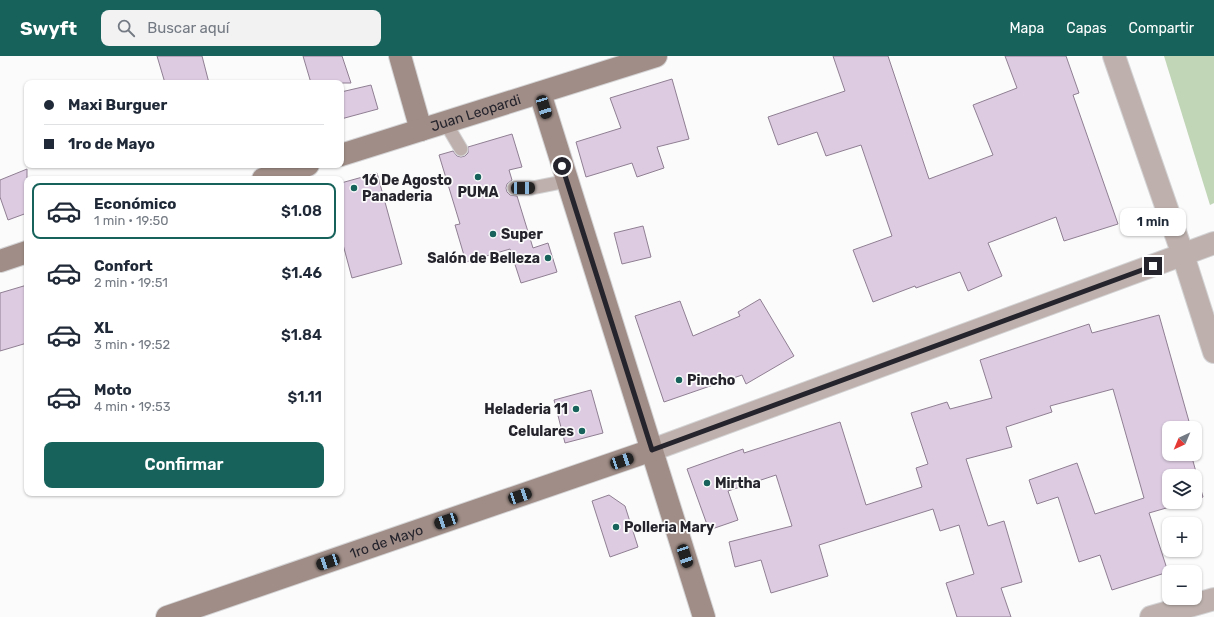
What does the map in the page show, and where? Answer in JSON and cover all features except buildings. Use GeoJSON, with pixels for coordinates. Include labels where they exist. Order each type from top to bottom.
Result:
{"type":"FeatureCollection","features":[{"type":"Feature","properties":{"kind":"main road"},"geometry":{"type":"LineString","coordinates":[[400,56],[421,130]]}},
{"type":"Feature","properties":{"kind":"main road","name":"Juan Leopardi"},"geometry":{"type":"LineString","coordinates":[[344,154],[656,56]]}},
{"type":"Feature","properties":{"kind":"main road"},"geometry":{"type":"LineString","coordinates":[[540,93],[704,617]]}},
{"type":"Feature","properties":{"kind":"main road"},"geometry":{"type":"LineString","coordinates":[[273,176],[298,168]]}},
{"type":"Feature","properties":{"kind":"main road"},"geometry":{"type":"LineString","coordinates":[[0,261],[24,253]]}},
{"type":"Feature","properties":{"kind":"main road","name":"1ro de Mayo"},"geometry":{"type":"LineString","coordinates":[[167,617],[652,450]]}},
{"type":"Feature","properties":{"kind":"street"},"geometry":{"type":"LineString","coordinates":[[1114,56],[1183,255],[1214,352]]}},
{"type":"Feature","properties":{"kind":"street","name":"1ro de Mayo"},"geometry":{"type":"LineString","coordinates":[[652,450],[1214,243]]}},
{"type":"Feature","properties":{"kind":"street"},"geometry":{"type":"LineString","coordinates":[[1151,617],[1214,599]]}},
{"type":"Feature","properties":{"kind":"lane"},"geometry":{"type":"LineString","coordinates":[[445,122],[461,149]]}},
{"type":"Feature","properties":{"kind":"lane"},"geometry":{"type":"LineString","coordinates":[[514,188],[532,188],[567,181]]}},
{"type":"Feature","properties":{"kind":"green space"},"geometry":{"type":"Polygon","coordinates":[[[1164,56],[1214,56],[1214,203],[1210,205],[1164,56]]]}},
{"type":"Feature","properties":{"kind":"place","name":"PUMA"},"geometry":{"type":"Point","coordinates":[478,177]}},
{"type":"Feature","properties":{"kind":"place","name":"16 De Agosto Panaderia"},"geometry":{"type":"Point","coordinates":[354,188]}},
{"type":"Feature","properties":{"kind":"place","name":"Super"},"geometry":{"type":"Point","coordinates":[493,234]}},
{"type":"Feature","properties":{"kind":"place","name":"Salón de Belleza"},"geometry":{"type":"Point","coordinates":[548,258]}},
{"type":"Feature","properties":{"kind":"place","name":"Pincho"},"geometry":{"type":"Point","coordinates":[679,380]}},
{"type":"Feature","properties":{"kind":"place","name":"Heladeria 11"},"geometry":{"type":"Point","coordinates":[576,409]}},
{"type":"Feature","properties":{"kind":"place","name":"Celulares"},"geometry":{"type":"Point","coordinates":[582,431]}},
{"type":"Feature","properties":{"kind":"place","name":"Mirtha"},"geometry":{"type":"Point","coordinates":[707,483]}},
{"type":"Feature","properties":{"kind":"place","name":"Polleria Mary"},"geometry":{"type":"Point","coordinates":[616,527]}},
{"type":"Feature","properties":{"kind":"route"},"geometry":{"type":"LineString","coordinates":[[562,166],[652,450],[1153,266]]}}]}
